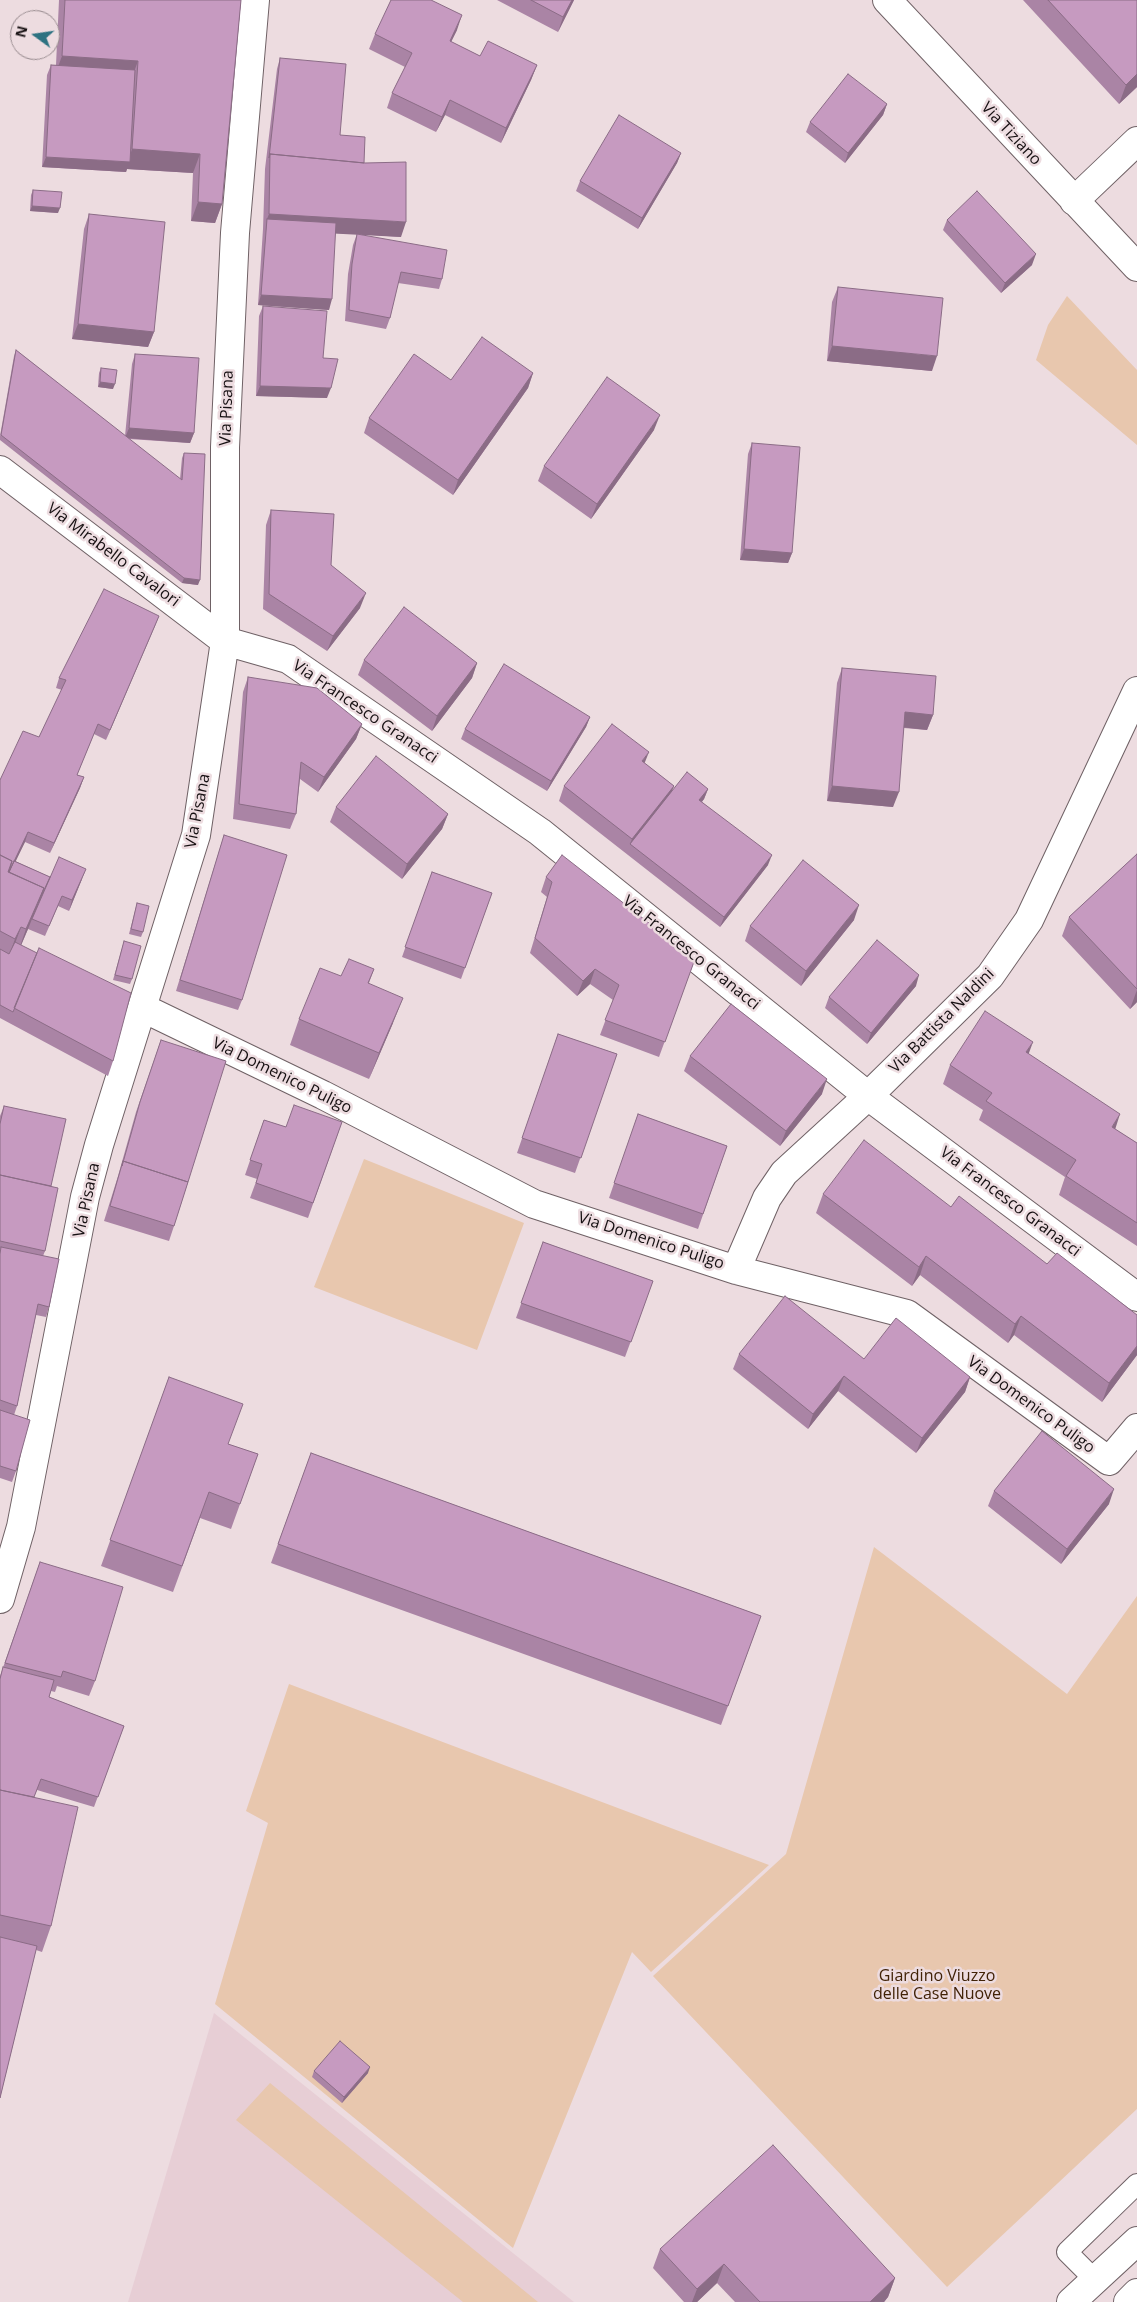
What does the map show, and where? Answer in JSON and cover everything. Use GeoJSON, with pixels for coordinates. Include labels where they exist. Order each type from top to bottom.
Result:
{"type":"FeatureCollection","features":[{"type":"Feature","properties":{"kind":"street","name":"Via Pisana"},"geometry":{"type":"LineString","coordinates":[[0,1599],[21,1527],[86,1197],[99,1145],[196,835],[225,641],[225,428],[234,233],[255,0]]}},
{"type":"Feature","properties":{"kind":"street","name":"Via Tiziano"},"geometry":{"type":"LineString","coordinates":[[887,0],[1137,267]]}},
{"type":"Feature","properties":{"kind":"street"},"geometry":{"type":"LineString","coordinates":[[1074,201],[1137,141]]}},
{"type":"Feature","properties":{"kind":"street","name":"Via Mirabello Cavalori"},"geometry":{"type":"LineString","coordinates":[[0,470],[225,641]]}},
{"type":"Feature","properties":{"kind":"street","name":"Via Francesco Granacci"},"geometry":{"type":"LineString","coordinates":[[225,641],[288,659],[540,832],[868,1096],[1137,1297]]}},
{"type":"Feature","properties":{"kind":"street","name":"Via Battista Naldini"},"geometry":{"type":"LineString","coordinates":[[736,1270],[767,1198],[784,1173],[868,1096],[990,976],[1029,920],[1137,691]]}},
{"type":"Feature","properties":{"kind":"street","name":"Via Domenico Puligo"},"geometry":{"type":"LineString","coordinates":[[143,1008],[323,1095],[534,1204],[736,1270],[907,1314],[1109,1461],[1137,1428]]}},
{"type":"Feature","properties":{"kind":"street"},"geometry":{"type":"LineString","coordinates":[[1097,2291],[1137,2241]]}},
{"type":"Feature","properties":{"kind":"street"},"geometry":{"type":"LineString","coordinates":[[1071,2302],[1097,2291],[1137,2265]]}},
{"type":"Feature","properties":{"kind":"street"},"geometry":{"type":"LineString","coordinates":[[1128,2302],[1137,2293]]}},
{"type":"Feature","properties":{"kind":"lane"},"geometry":{"type":"LineString","coordinates":[[1097,2291],[1067,2252],[1137,2184]]}},
{"type":"Feature","properties":{"kind":"shaded area"},"geometry":{"type":"Polygon","coordinates":[[[214,2013],[574,2302],[128,2302],[214,2013]]]}},
{"type":"Feature","properties":{"kind":"green space"},"geometry":{"type":"Polygon","coordinates":[[[1067,296],[1137,370],[1137,445],[1036,360],[1048,325],[1067,296]]]}},
{"type":"Feature","properties":{"kind":"green space"},"geometry":{"type":"Polygon","coordinates":[[[364,1159],[524,1223],[477,1350],[314,1287],[364,1159]]]}},
{"type":"Feature","properties":{"kind":"green space","name":"Giardino Viuzzo delle Case Nuove"},"geometry":{"type":"Polygon","coordinates":[[[874,1547],[1067,1694],[1137,1596],[1137,2109],[947,2287],[653,1976],[786,1854],[874,1547]]]}},
{"type":"Feature","properties":{"kind":"green space"},"geometry":{"type":"Polygon","coordinates":[[[289,1684],[769,1865],[651,1972],[632,1952],[513,2248],[215,2004],[268,1823],[246,1811],[289,1684]]]}},
{"type":"Feature","properties":{"kind":"green space"},"geometry":{"type":"Polygon","coordinates":[[[270,2083],[538,2302],[463,2302],[236,2120],[270,2083]]]}},
{"type":"Feature","properties":{"kind":"building"},"geometry":{"type":"Polygon","coordinates":[[[65,0],[241,0],[222,204],[198,202],[200,154],[132,149],[138,61],[62,56],[65,0]]]}},
{"type":"Feature","properties":{"kind":"building"},"geometry":{"type":"Polygon","coordinates":[[[391,0],[431,0],[462,15],[450,41],[480,56],[488,41],[537,65],[506,128],[450,100],[442,117],[392,93],[412,53],[375,34],[391,0]]]}},
{"type":"Feature","properties":{"kind":"building"},"geometry":{"type":"Polygon","coordinates":[[[531,0],[572,0],[563,17],[531,0]]]}},
{"type":"Feature","properties":{"kind":"building"},"geometry":{"type":"Polygon","coordinates":[[[1048,0],[1137,0],[1137,74],[1126,85],[1048,0]]]}},
{"type":"Feature","properties":{"kind":"building"},"geometry":{"type":"Polygon","coordinates":[[[280,58],[346,64],[340,135],[365,137],[364,163],[270,154],[269,158],[280,58]]]}},
{"type":"Feature","properties":{"kind":"building"},"geometry":{"type":"Polygon","coordinates":[[[51,65],[135,70],[130,162],[46,157],[51,65]]]}},
{"type":"Feature","properties":{"kind":"building"},"geometry":{"type":"Polygon","coordinates":[[[848,74],[887,104],[848,153],[810,122],[848,74]]]}},
{"type":"Feature","properties":{"kind":"building"},"geometry":{"type":"Polygon","coordinates":[[[619,115],[681,153],[642,218],[580,181],[619,115]]]}},
{"type":"Feature","properties":{"kind":"building"},"geometry":{"type":"Polygon","coordinates":[[[270,154],[365,163],[406,162],[406,222],[269,214],[270,154]]]}},
{"type":"Feature","properties":{"kind":"building"},"geometry":{"type":"Polygon","coordinates":[[[33,190],[62,192],[60,208],[32,206],[33,190]]]}},
{"type":"Feature","properties":{"kind":"building"},"geometry":{"type":"Polygon","coordinates":[[[977,191],[1036,254],[1005,283],[947,220],[977,191]]]}},
{"type":"Feature","properties":{"kind":"building"},"geometry":{"type":"Polygon","coordinates":[[[89,214],[165,222],[154,332],[78,324],[89,214]]]}},
{"type":"Feature","properties":{"kind":"building"},"geometry":{"type":"Polygon","coordinates":[[[267,219],[336,223],[332,299],[261,295],[267,219]]]}},
{"type":"Feature","properties":{"kind":"building"},"geometry":{"type":"Polygon","coordinates":[[[357,234],[447,250],[442,279],[401,272],[390,318],[349,310],[352,264],[357,234]]]}},
{"type":"Feature","properties":{"kind":"building"},"geometry":{"type":"Polygon","coordinates":[[[838,287],[943,298],[937,356],[832,346],[838,287]]]}},
{"type":"Feature","properties":{"kind":"building"},"geometry":{"type":"Polygon","coordinates":[[[263,306],[327,311],[323,358],[338,359],[331,388],[260,386],[263,306]]]}},
{"type":"Feature","properties":{"kind":"building"},"geometry":{"type":"Polygon","coordinates":[[[482,337],[533,373],[458,480],[369,418],[414,354],[451,380],[482,337]]]}},
{"type":"Feature","properties":{"kind":"building"},"geometry":{"type":"Polygon","coordinates":[[[16,350],[182,480],[184,453],[205,454],[200,580],[184,578],[1,435],[16,350]]]}},
{"type":"Feature","properties":{"kind":"building"},"geometry":{"type":"Polygon","coordinates":[[[135,354],[199,358],[194,433],[129,428],[135,354]]]}},
{"type":"Feature","properties":{"kind":"building"},"geometry":{"type":"Polygon","coordinates":[[[101,368],[117,370],[115,384],[100,382],[101,368]]]}},
{"type":"Feature","properties":{"kind":"building"},"geometry":{"type":"Polygon","coordinates":[[[607,377],[660,415],[597,504],[544,466],[607,377]]]}},
{"type":"Feature","properties":{"kind":"building"},"geometry":{"type":"Polygon","coordinates":[[[752,443],[800,447],[792,553],[744,549],[752,443]]]}},
{"type":"Feature","properties":{"kind":"building"},"geometry":{"type":"Polygon","coordinates":[[[271,510],[334,514],[331,565],[366,593],[333,636],[269,594],[271,510]]]}},
{"type":"Feature","properties":{"kind":"building"},"geometry":{"type":"Polygon","coordinates":[[[104,589],[159,616],[110,730],[98,724],[77,775],[84,777],[54,843],[28,832],[9,872],[12,861],[0,855],[0,780],[23,731],[39,737],[66,680],[59,678],[104,589]]]}},
{"type":"Feature","properties":{"kind":"building"},"geometry":{"type":"Polygon","coordinates":[[[404,607],[477,663],[437,716],[364,660],[404,607]]]}},
{"type":"Feature","properties":{"kind":"building"},"geometry":{"type":"Polygon","coordinates":[[[504,664],[590,717],[551,781],[465,729],[504,664]]]}},
{"type":"Feature","properties":{"kind":"building"},"geometry":{"type":"Polygon","coordinates":[[[842,668],[936,676],[933,715],[905,712],[899,792],[832,786],[842,668]]]}},
{"type":"Feature","properties":{"kind":"building"},"geometry":{"type":"Polygon","coordinates":[[[248,677],[317,688],[362,724],[324,777],[301,762],[296,814],[239,804],[248,677]]]}},
{"type":"Feature","properties":{"kind":"building"},"geometry":{"type":"Polygon","coordinates":[[[612,724],[649,752],[642,761],[674,786],[632,839],[564,786],[612,724]]]}},
{"type":"Feature","properties":{"kind":"building"},"geometry":{"type":"Polygon","coordinates":[[[376,756],[448,814],[407,864],[336,807],[376,756]]]}},
{"type":"Feature","properties":{"kind":"building"},"geometry":{"type":"Polygon","coordinates":[[[687,772],[708,789],[699,800],[772,855],[724,917],[630,844],[687,772]]]}},
{"type":"Feature","properties":{"kind":"building"},"geometry":{"type":"Polygon","coordinates":[[[224,835],[287,855],[242,1000],[180,980],[224,835]]]}},
{"type":"Feature","properties":{"kind":"building"},"geometry":{"type":"Polygon","coordinates":[[[1137,854],[1137,989],[1069,917],[1137,854]]]}},
{"type":"Feature","properties":{"kind":"building"},"geometry":{"type":"Polygon","coordinates":[[[0,855],[12,861],[8,872],[44,888],[26,929],[21,927],[15,939],[0,931],[0,855]]]}},
{"type":"Feature","properties":{"kind":"building"},"geometry":{"type":"Polygon","coordinates":[[[562,855],[695,959],[665,1042],[605,1020],[619,985],[595,969],[583,981],[535,938],[552,882],[546,877],[562,855]]]}},
{"type":"Feature","properties":{"kind":"building"},"geometry":{"type":"Polygon","coordinates":[[[59,857],[86,869],[72,900],[62,896],[49,926],[32,919],[59,857]]]}},
{"type":"Feature","properties":{"kind":"building"},"geometry":{"type":"Polygon","coordinates":[[[803,860],[859,905],[806,971],[750,926],[803,860]]]}},
{"type":"Feature","properties":{"kind":"building"},"geometry":{"type":"Polygon","coordinates":[[[14,861],[50,877],[39,901],[44,888],[9,872],[14,861]]]}},
{"type":"Feature","properties":{"kind":"building"},"geometry":{"type":"Polygon","coordinates":[[[432,872],[492,893],[465,968],[405,947],[432,872]]]}},
{"type":"Feature","properties":{"kind":"building"},"geometry":{"type":"Polygon","coordinates":[[[137,903],[149,906],[143,932],[131,929],[137,903]]]}},
{"type":"Feature","properties":{"kind":"building"},"geometry":{"type":"Polygon","coordinates":[[[877,940],[919,975],[871,1033],[829,997],[877,940]]]}},
{"type":"Feature","properties":{"kind":"building"},"geometry":{"type":"Polygon","coordinates":[[[124,941],[141,946],[132,979],[115,975],[124,941]]]}},
{"type":"Feature","properties":{"kind":"building"},"geometry":{"type":"Polygon","coordinates":[[[15,942],[37,953],[13,1012],[0,1005],[0,949],[9,954],[15,942]]]}},
{"type":"Feature","properties":{"kind":"building"},"geometry":{"type":"Polygon","coordinates":[[[39,948],[131,993],[113,1061],[14,1008],[39,948]]]}},
{"type":"Feature","properties":{"kind":"building"},"geometry":{"type":"Polygon","coordinates":[[[349,959],[374,969],[368,983],[403,998],[379,1053],[299,1019],[320,968],[341,976],[349,959]]]}},
{"type":"Feature","properties":{"kind":"building"},"geometry":{"type":"Polygon","coordinates":[[[731,1004],[827,1079],[786,1131],[690,1056],[731,1004]]]}},
{"type":"Feature","properties":{"kind":"building"},"geometry":{"type":"Polygon","coordinates":[[[985,1011],[1033,1042],[1026,1052],[1120,1114],[1112,1127],[1137,1143],[1137,1223],[1066,1176],[1076,1160],[986,1101],[992,1093],[950,1065],[985,1011]]]}},
{"type":"Feature","properties":{"kind":"building"},"geometry":{"type":"Polygon","coordinates":[[[558,1034],[617,1054],[581,1158],[522,1138],[558,1034]]]}},
{"type":"Feature","properties":{"kind":"building"},"geometry":{"type":"Polygon","coordinates":[[[161,1040],[226,1061],[188,1182],[123,1161],[161,1040]]]}},
{"type":"Feature","properties":{"kind":"building"},"geometry":{"type":"Polygon","coordinates":[[[294,1105],[342,1122],[313,1203],[256,1183],[262,1164],[250,1160],[264,1120],[286,1127],[294,1105]]]}},
{"type":"Feature","properties":{"kind":"building"},"geometry":{"type":"Polygon","coordinates":[[[4,1106],[66,1119],[51,1186],[0,1175],[0,1124],[4,1106]]]}},
{"type":"Feature","properties":{"kind":"building"},"geometry":{"type":"Polygon","coordinates":[[[638,1114],[727,1146],[703,1214],[614,1183],[638,1114]]]}},
{"type":"Feature","properties":{"kind":"building"},"geometry":{"type":"Polygon","coordinates":[[[864,1140],[951,1207],[959,1196],[1047,1264],[1057,1253],[1137,1315],[1137,1346],[1109,1383],[1021,1316],[1015,1324],[926,1256],[919,1267],[823,1194],[864,1140]]]}},
{"type":"Feature","properties":{"kind":"building"},"geometry":{"type":"Polygon","coordinates":[[[123,1161],[188,1182],[174,1226],[110,1206],[123,1161]]]}},
{"type":"Feature","properties":{"kind":"building"},"geometry":{"type":"Polygon","coordinates":[[[0,1175],[58,1188],[45,1251],[0,1241],[0,1175]]]}},
{"type":"Feature","properties":{"kind":"building"},"geometry":{"type":"Polygon","coordinates":[[[543,1242],[653,1281],[631,1342],[521,1303],[543,1242]]]}},
{"type":"Feature","properties":{"kind":"building"},"geometry":{"type":"Polygon","coordinates":[[[1,1247],[59,1259],[49,1307],[38,1304],[17,1406],[0,1400],[1,1247]]]}},
{"type":"Feature","properties":{"kind":"building"},"geometry":{"type":"Polygon","coordinates":[[[785,1296],[864,1359],[896,1318],[970,1377],[922,1438],[844,1376],[813,1414],[739,1354],[785,1296]]]}},
{"type":"Feature","properties":{"kind":"building"},"geometry":{"type":"Polygon","coordinates":[[[169,1377],[243,1404],[228,1444],[258,1454],[240,1504],[209,1492],[182,1566],[110,1540],[169,1377]]]}},
{"type":"Feature","properties":{"kind":"building"},"geometry":{"type":"Polygon","coordinates":[[[0,1410],[30,1420],[16,1471],[0,1466],[0,1410]]]}},
{"type":"Feature","properties":{"kind":"building"},"geometry":{"type":"Polygon","coordinates":[[[1042,1431],[1114,1489],[1067,1549],[994,1491],[1042,1431]]]}},
{"type":"Feature","properties":{"kind":"building"},"geometry":{"type":"Polygon","coordinates":[[[311,1453],[761,1616],[728,1706],[278,1544],[311,1453]]]}},
{"type":"Feature","properties":{"kind":"building"},"geometry":{"type":"Polygon","coordinates":[[[40,1562],[123,1587],[95,1681],[63,1671],[61,1677],[5,1663],[40,1562]]]}},
{"type":"Feature","properties":{"kind":"building"},"geometry":{"type":"Polygon","coordinates":[[[3,1667],[54,1680],[49,1697],[124,1726],[98,1797],[41,1779],[34,1797],[0,1790],[0,1679],[3,1667]]]}},
{"type":"Feature","properties":{"kind":"building"},"geometry":{"type":"Polygon","coordinates":[[[0,1790],[78,1807],[51,1926],[0,1915],[0,1790]]]}},
{"type":"Feature","properties":{"kind":"building"},"geometry":{"type":"Polygon","coordinates":[[[0,1937],[37,1946],[0,2098],[0,1937]]]}},
{"type":"Feature","properties":{"kind":"building"},"geometry":{"type":"Polygon","coordinates":[[[340,2041],[370,2067],[344,2097],[314,2071],[340,2041]]]}},
{"type":"Feature","properties":{"kind":"building"},"geometry":{"type":"Polygon","coordinates":[[[773,2145],[895,2278],[870,2302],[760,2302],[724,2264],[697,2289],[660,2249],[773,2145]]]}}]}
